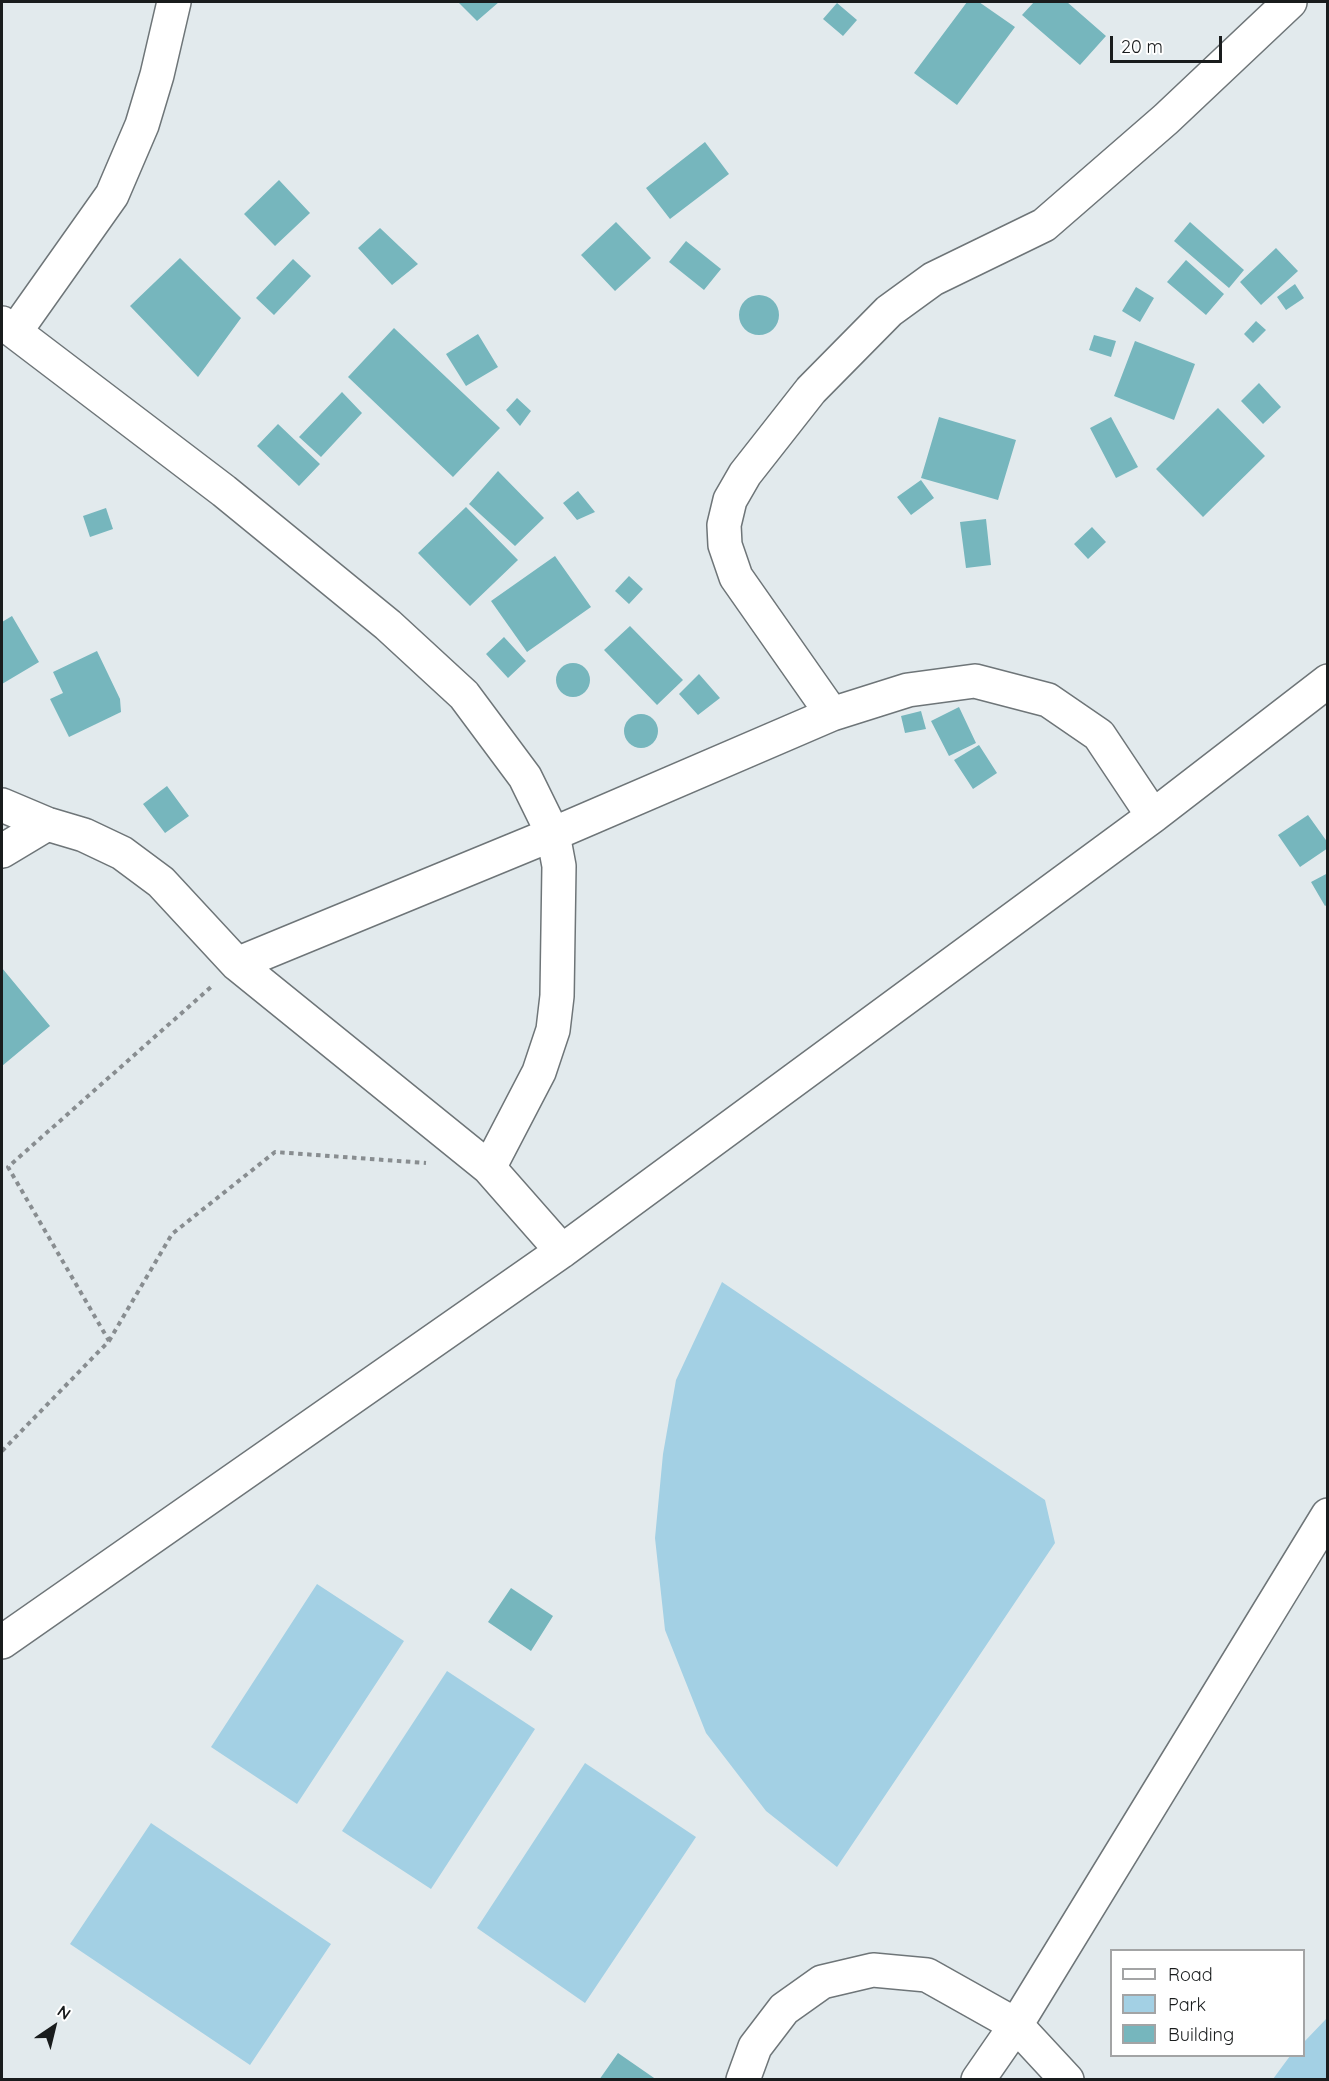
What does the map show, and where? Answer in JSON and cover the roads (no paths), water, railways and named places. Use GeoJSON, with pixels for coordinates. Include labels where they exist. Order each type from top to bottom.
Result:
{"type":"FeatureCollection","features":[{"type":"Feature","properties":{"kind":"street"},"geometry":{"type":"LineString","coordinates":[[174,2],[157,75],[142,125],[112,195],[8,327],[224,491],[388,625],[464,695],[525,777],[553,834],[559,866],[557,996],[553,1030],[539,1072],[489,1168]]}},
{"type":"Feature","properties":{"kind":"street"},"geometry":{"type":"LineString","coordinates":[[832,714],[736,577],[725,545],[724,525],[730,500],[746,474],[811,390],[889,311],[933,279],[1044,225],[1166,119],[1290,2]]}},
{"type":"Feature","properties":{"kind":"street"},"geometry":{"type":"LineString","coordinates":[[237,964],[553,834],[832,714],[908,690],[975,681],[1048,700],[1100,735],[1153,816]]}},
{"type":"Feature","properties":{"kind":"street"},"geometry":{"type":"LineString","coordinates":[[2,1642],[562,1251],[1153,816],[1328,681]]}},
{"type":"Feature","properties":{"kind":"street"},"geometry":{"type":"LineString","coordinates":[[2,805],[47,824],[84,834],[122,853],[161,882],[237,964],[489,1168],[562,1251]]}},
{"type":"Feature","properties":{"kind":"street"},"geometry":{"type":"LineString","coordinates":[[2,851],[47,824]]}},
{"type":"Feature","properties":{"kind":"street"},"geometry":{"type":"LineString","coordinates":[[978,2079],[1016,2025],[1328,1515]]}},
{"type":"Feature","properties":{"kind":"street"},"geometry":{"type":"LineString","coordinates":[[743,2079],[756,2047],[784,2009],[822,1982],[873,1970],[927,1975],[1016,2025],[1067,2079]]}}]}
